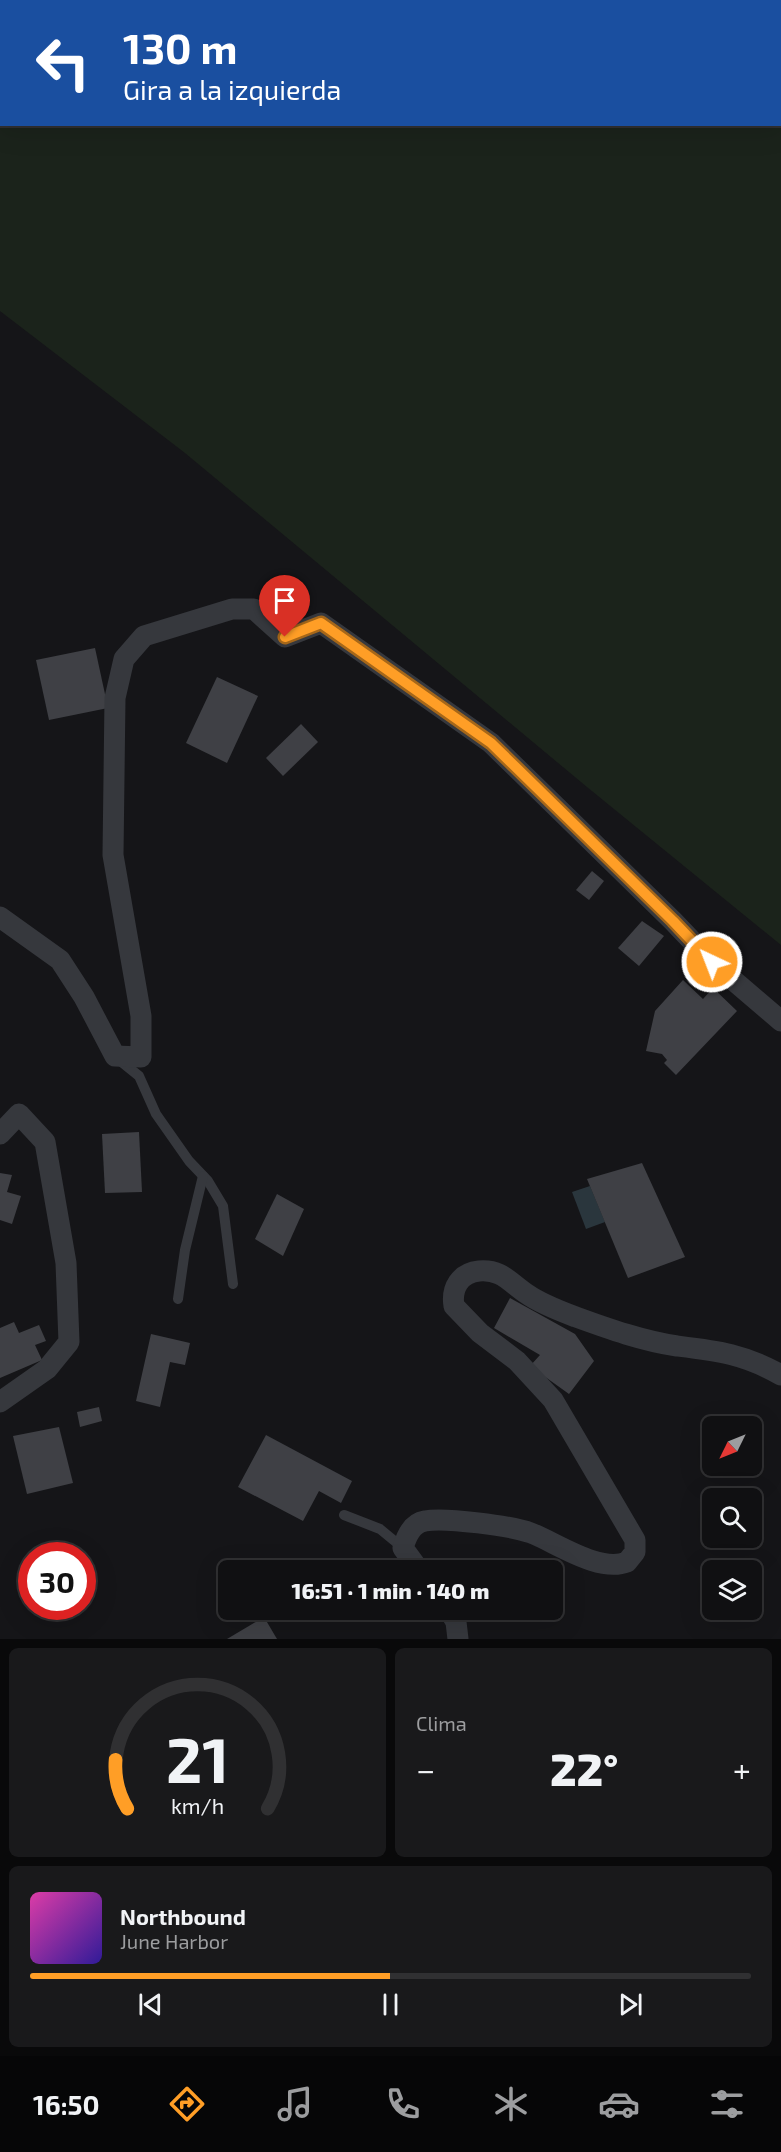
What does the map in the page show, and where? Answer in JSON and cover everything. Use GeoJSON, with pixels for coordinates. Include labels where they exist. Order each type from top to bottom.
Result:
{"type":"FeatureCollection","features":[{"type":"Feature","properties":{"kind":"street"},"geometry":{"type":"LineString","coordinates":[[0,916],[60,960],[84,997],[115,1056],[141,1057],[141,1016],[113,855],[115,698],[124,659],[144,636],[232,609],[254,609],[285,637],[321,623],[491,743],[712,962],[781,1021]]}},
{"type":"Feature","properties":{"kind":"street"},"geometry":{"type":"LineString","coordinates":[[0,1134],[19,1114],[45,1142],[66,1263],[69,1342],[47,1369],[0,1402]]}},
{"type":"Feature","properties":{"kind":"street"},"geometry":{"type":"LineString","coordinates":[[412,1560],[403,1548],[406,1538],[418,1524],[425,1521],[530,1532],[587,1559],[616,1564],[627,1562],[635,1552],[635,1540],[553,1400],[517,1361],[480,1333],[454,1306],[454,1289],[462,1277],[469,1273],[479,1271],[509,1278],[525,1293],[604,1327],[678,1346],[698,1346],[740,1355],[781,1375]]}},
{"type":"Feature","properties":{"kind":"street"},"geometry":{"type":"LineString","coordinates":[[454,1620],[458,1639]]}},
{"type":"Feature","properties":{"kind":"lane"},"geometry":{"type":"LineString","coordinates":[[115,1056],[139,1076],[156,1114],[223,1206],[233,1284]]}},
{"type":"Feature","properties":{"kind":"lane"},"geometry":{"type":"LineString","coordinates":[[178,1299],[185,1250],[203,1176]]}},
{"type":"Feature","properties":{"kind":"lane"},"geometry":{"type":"LineString","coordinates":[[344,1515],[380,1529],[403,1548]]}},
{"type":"Feature","properties":{"kind":"shaded area"},"geometry":{"type":"Polygon","coordinates":[[[0,126],[781,126],[781,945],[587,787],[185,453],[0,311],[0,126]]]}},
{"type":"Feature","properties":{"kind":"shaded area"},"geometry":{"type":"Polygon","coordinates":[[[590,1186],[605,1222],[586,1229],[572,1192],[590,1186]]]}},
{"type":"Feature","properties":{"kind":"building"},"geometry":{"type":"Polygon","coordinates":[[[95,648],[108,708],[49,720],[36,660],[95,648]]]}},
{"type":"Feature","properties":{"kind":"building"},"geometry":{"type":"Polygon","coordinates":[[[217,677],[258,696],[227,763],[186,743],[217,677]]]}},
{"type":"Feature","properties":{"kind":"building"},"geometry":{"type":"Polygon","coordinates":[[[301,724],[318,742],[283,776],[266,758],[301,724]]]}},
{"type":"Feature","properties":{"kind":"building"},"geometry":{"type":"Polygon","coordinates":[[[592,871],[604,881],[589,900],[576,890],[592,871]]]}},
{"type":"Feature","properties":{"kind":"building"},"geometry":{"type":"Polygon","coordinates":[[[642,921],[664,936],[639,966],[618,948],[642,921]]]}},
{"type":"Feature","properties":{"kind":"building"},"geometry":{"type":"Polygon","coordinates":[[[683,980],[703,999],[713,988],[737,1011],[676,1075],[664,1063],[667,1060],[662,1054],[646,1051],[655,1011],[683,980]]]}},
{"type":"Feature","properties":{"kind":"building"},"geometry":{"type":"Polygon","coordinates":[[[139,1132],[142,1192],[105,1193],[102,1134],[139,1132]]]}},
{"type":"Feature","properties":{"kind":"building"},"geometry":{"type":"Polygon","coordinates":[[[642,1163],[685,1257],[628,1278],[587,1179],[642,1163]]]}},
{"type":"Feature","properties":{"kind":"building"},"geometry":{"type":"Polygon","coordinates":[[[0,1173],[12,1175],[7,1192],[21,1196],[12,1224],[0,1220],[0,1173]]]}},
{"type":"Feature","properties":{"kind":"building"},"geometry":{"type":"Polygon","coordinates":[[[277,1194],[304,1209],[283,1256],[255,1239],[277,1194]]]}},
{"type":"Feature","properties":{"kind":"building"},"geometry":{"type":"Polygon","coordinates":[[[510,1298],[575,1334],[594,1361],[569,1394],[530,1366],[540,1355],[494,1328],[510,1298]]]}},
{"type":"Feature","properties":{"kind":"building"},"geometry":{"type":"Polygon","coordinates":[[[14,1322],[19,1333],[39,1325],[46,1341],[35,1345],[42,1360],[0,1378],[0,1328],[14,1322]]]}},
{"type":"Feature","properties":{"kind":"building"},"geometry":{"type":"Polygon","coordinates":[[[151,1334],[190,1343],[185,1365],[170,1362],[160,1407],[136,1401],[151,1334]]]}},
{"type":"Feature","properties":{"kind":"building"},"geometry":{"type":"Polygon","coordinates":[[[99,1407],[102,1421],[80,1427],[77,1412],[99,1407]]]}},
{"type":"Feature","properties":{"kind":"building"},"geometry":{"type":"Polygon","coordinates":[[[59,1427],[73,1483],[27,1494],[13,1436],[59,1427]]]}},
{"type":"Feature","properties":{"kind":"building"},"geometry":{"type":"Polygon","coordinates":[[[266,1435],[352,1481],[341,1503],[319,1491],[303,1521],[238,1487],[266,1435]]]}},
{"type":"Feature","properties":{"kind":"building"},"geometry":{"type":"Polygon","coordinates":[[[259,1620],[266,1620],[277,1639],[227,1639],[259,1620]]]}},
{"type":"Feature","properties":{"kind":"route"},"geometry":{"type":"LineString","coordinates":[[285,637],[321,623],[491,743],[712,962]]}}]}
